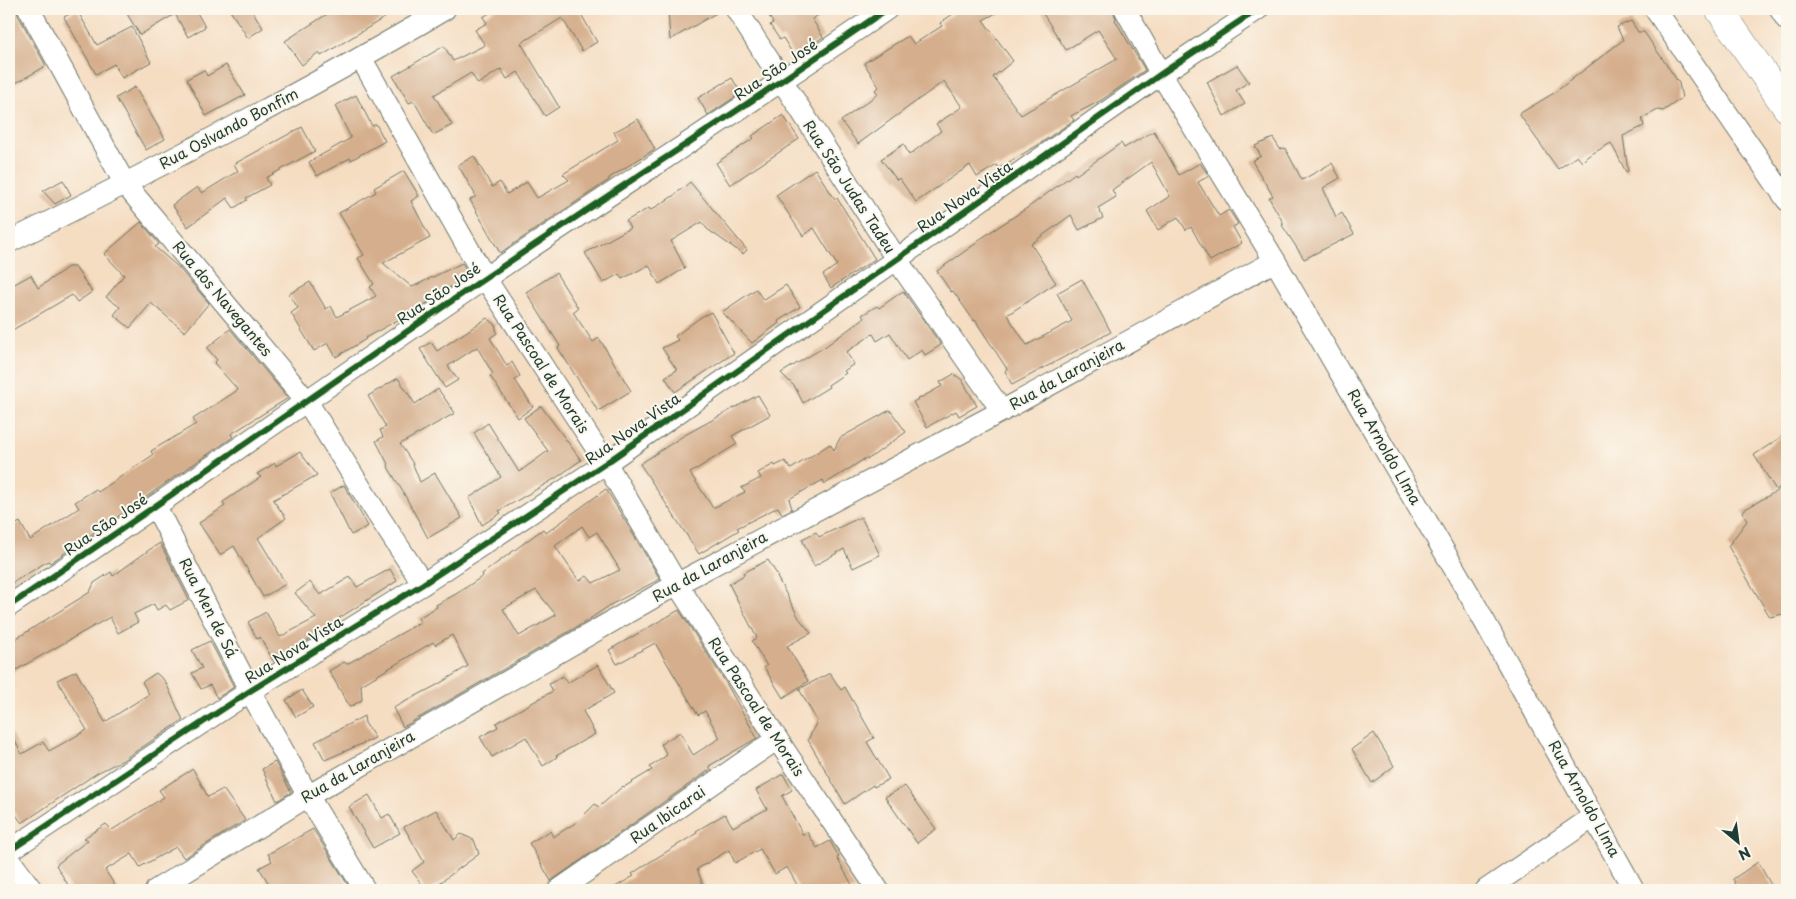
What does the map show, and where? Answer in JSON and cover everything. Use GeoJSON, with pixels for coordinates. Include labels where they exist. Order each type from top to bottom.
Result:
{"type":"FeatureCollection","features":[{"type":"Feature","properties":{"kind":"highway"},"geometry":{"type":"LineString","coordinates":[[1719,9],[1787,108]]}},
{"type":"Feature","properties":{"kind":"street","name":"Rua Oslvando Bonfim"},"geometry":{"type":"LineString","coordinates":[[9,242],[125,184],[361,58],[445,9]]}},
{"type":"Feature","properties":{"kind":"street","name":"Rua São Judas Tadeu"},"geometry":{"type":"LineString","coordinates":[[736,9],[897,260],[1002,411]]}},
{"type":"Feature","properties":{"kind":"street","name":"Rua São José"},"geometry":{"type":"LineString","coordinates":[[9,606],[156,507],[306,400],[485,278],[782,82],[887,9]]}},
{"type":"Feature","properties":{"kind":"street","name":"Rua Arnoldo LIma"},"geometry":{"type":"LineString","coordinates":[[1125,9],[1161,74],[1275,262],[1472,599],[1634,890]]}},
{"type":"Feature","properties":{"kind":"street","name":"Rua Nova Vista"},"geometry":{"type":"LineString","coordinates":[[9,851],[250,691],[423,584],[606,463],[1161,74],[1258,9]]}},
{"type":"Feature","properties":{"kind":"street"},"geometry":{"type":"LineString","coordinates":[[1655,9],[1787,200]]}},
{"type":"Feature","properties":{"kind":"street"},"geometry":{"type":"LineString","coordinates":[[1780,9],[1787,20]]}},
{"type":"Feature","properties":{"kind":"street","name":"Rua dos Navegantes"},"geometry":{"type":"LineString","coordinates":[[31,10],[125,184],[306,400],[423,584]]}},
{"type":"Feature","properties":{"kind":"street","name":"Rua Pascoal de Morais"},"geometry":{"type":"LineString","coordinates":[[361,58],[485,278],[606,463],[677,584],[877,890]]}},
{"type":"Feature","properties":{"kind":"street","name":"Rua da Laranjeira"},"geometry":{"type":"LineString","coordinates":[[156,890],[308,796],[677,584],[1002,411],[1275,262]]}},
{"type":"Feature","properties":{"kind":"street","name":"Rua Men de Sá"},"geometry":{"type":"LineString","coordinates":[[156,507],[250,691],[308,796],[365,890]]}},
{"type":"Feature","properties":{"kind":"street","name":"Rua Ibicarai"},"geometry":{"type":"LineString","coordinates":[[559,890],[777,739]]}},
{"type":"Feature","properties":{"kind":"street"},"geometry":{"type":"LineString","coordinates":[[1486,890],[1593,817]]}},
{"type":"Feature","properties":{"kind":"street"},"geometry":{"type":"LineString","coordinates":[[9,859],[32,890]]}},
{"type":"Feature","properties":{"kind":"building"},"geometry":{"type":"Polygon","coordinates":[[[9,9],[17,9],[18,15],[46,66],[9,87],[9,9]]]}},
{"type":"Feature","properties":{"kind":"building"},"geometry":{"type":"Polygon","coordinates":[[[124,9],[195,9],[205,27],[188,37],[175,14],[140,35],[124,9]]]}},
{"type":"Feature","properties":{"kind":"building"},"geometry":{"type":"Polygon","coordinates":[[[229,9],[251,9],[263,28],[248,38],[229,9]]]}},
{"type":"Feature","properties":{"kind":"building"},"geometry":{"type":"Polygon","coordinates":[[[335,9],[399,9],[321,56],[319,52],[302,65],[285,41],[335,9]]]}},
{"type":"Feature","properties":{"kind":"building"},"geometry":{"type":"Polygon","coordinates":[[[496,9],[578,9],[597,42],[582,51],[562,18],[521,43],[559,107],[545,116],[518,72],[507,79],[501,69],[478,84],[471,73],[434,95],[452,125],[433,135],[414,101],[409,103],[393,76],[444,46],[453,61],[485,45],[475,30],[487,23],[483,17],[496,9]]]}},
{"type":"Feature","properties":{"kind":"building"},"geometry":{"type":"Polygon","coordinates":[[[668,9],[723,9],[670,40],[668,9]]]}},
{"type":"Feature","properties":{"kind":"building"},"geometry":{"type":"Polygon","coordinates":[[[765,9],[829,9],[812,19],[823,37],[795,57],[783,38],[780,40],[770,25],[773,23],[765,9]]]}},
{"type":"Feature","properties":{"kind":"building"},"geometry":{"type":"Polygon","coordinates":[[[960,9],[1004,9],[983,20],[1013,61],[993,77],[1021,115],[1117,59],[1098,30],[1066,50],[1040,9],[1113,9],[1115,20],[1145,70],[1100,101],[1071,116],[1074,120],[1038,145],[999,168],[997,165],[977,177],[970,165],[916,202],[899,178],[897,180],[881,159],[904,144],[909,155],[941,131],[936,124],[962,107],[944,81],[858,144],[841,121],[878,94],[875,90],[879,87],[864,63],[908,36],[914,44],[942,26],[940,23],[960,9]]]}},
{"type":"Feature","properties":{"kind":"building"},"geometry":{"type":"Polygon","coordinates":[[[77,10],[97,45],[132,27],[151,62],[122,78],[114,64],[96,74],[64,17],[77,10]]]}},
{"type":"Feature","properties":{"kind":"building"},"geometry":{"type":"Polygon","coordinates":[[[1631,21],[1638,32],[1644,32],[1679,83],[1682,98],[1663,111],[1658,110],[1642,118],[1644,126],[1623,136],[1628,171],[1626,172],[1611,143],[1588,156],[1582,162],[1577,156],[1558,169],[1519,114],[1554,93],[1623,40],[1617,27],[1631,21]]]}},
{"type":"Feature","properties":{"kind":"building"},"geometry":{"type":"Polygon","coordinates":[[[226,65],[245,95],[206,116],[187,79],[204,70],[207,76],[226,65]]]}},
{"type":"Feature","properties":{"kind":"building"},"geometry":{"type":"Polygon","coordinates":[[[1237,65],[1249,82],[1236,90],[1245,104],[1224,116],[1207,82],[1237,65]]]}},
{"type":"Feature","properties":{"kind":"building"},"geometry":{"type":"Polygon","coordinates":[[[732,78],[741,93],[708,115],[698,98],[732,78]]]}},
{"type":"Feature","properties":{"kind":"building"},"geometry":{"type":"Polygon","coordinates":[[[135,87],[165,139],[146,150],[116,98],[135,87]]]}},
{"type":"Feature","properties":{"kind":"building"},"geometry":{"type":"Polygon","coordinates":[[[356,95],[372,126],[376,124],[385,141],[317,176],[309,162],[351,138],[335,106],[356,95]]]}},
{"type":"Feature","properties":{"kind":"building"},"geometry":{"type":"Polygon","coordinates":[[[783,115],[799,139],[730,185],[716,163],[754,138],[752,136],[783,115]]]}},
{"type":"Feature","properties":{"kind":"building"},"geometry":{"type":"Polygon","coordinates":[[[638,119],[655,149],[609,178],[609,180],[500,253],[470,200],[476,196],[458,165],[474,156],[492,187],[500,182],[507,194],[527,182],[537,198],[569,180],[563,174],[618,140],[614,132],[638,119]]]}},
{"type":"Feature","properties":{"kind":"building"},"geometry":{"type":"Polygon","coordinates":[[[302,127],[315,151],[266,178],[270,185],[246,198],[247,200],[234,208],[227,198],[188,227],[172,205],[197,187],[202,193],[238,171],[234,164],[302,127]]]}},
{"type":"Feature","properties":{"kind":"building"},"geometry":{"type":"Polygon","coordinates":[[[1154,131],[1179,175],[1200,163],[1209,176],[1198,182],[1219,216],[1229,210],[1238,224],[1233,227],[1242,243],[1210,261],[1191,227],[1186,230],[1178,217],[1158,230],[1147,211],[1170,196],[1151,162],[1112,190],[1116,197],[1098,208],[1103,218],[1079,230],[1071,215],[1031,244],[1056,283],[1007,315],[1027,345],[1072,321],[1057,293],[1082,279],[1111,332],[1012,385],[1005,371],[1007,369],[975,320],[953,291],[951,292],[937,271],[977,241],[1121,143],[1124,148],[1154,131]]]}},
{"type":"Feature","properties":{"kind":"building"},"geometry":{"type":"Polygon","coordinates":[[[1273,138],[1280,149],[1285,148],[1302,180],[1332,163],[1340,178],[1323,188],[1336,217],[1342,213],[1354,234],[1304,259],[1282,225],[1284,224],[1269,198],[1273,196],[1252,161],[1261,156],[1255,146],[1273,138]]]}},
{"type":"Feature","properties":{"kind":"building"},"geometry":{"type":"Polygon","coordinates":[[[815,169],[835,199],[837,198],[875,259],[831,288],[823,275],[837,265],[814,228],[803,236],[776,195],[815,169]]]}},
{"type":"Feature","properties":{"kind":"building"},"geometry":{"type":"Polygon","coordinates":[[[404,171],[419,196],[411,201],[430,238],[383,263],[412,287],[462,263],[469,274],[418,309],[365,338],[336,357],[328,343],[314,351],[291,313],[298,308],[289,294],[310,282],[326,309],[331,306],[337,317],[376,296],[370,287],[374,284],[358,258],[364,255],[339,213],[376,192],[374,188],[404,171]]]}},
{"type":"Feature","properties":{"kind":"building"},"geometry":{"type":"Polygon","coordinates":[[[63,180],[71,195],[55,204],[43,191],[63,180]]]}},
{"type":"Feature","properties":{"kind":"building"},"geometry":{"type":"Polygon","coordinates":[[[690,182],[747,250],[743,254],[707,229],[702,222],[671,241],[685,268],[659,284],[649,265],[622,279],[619,274],[603,283],[585,253],[630,228],[626,221],[649,208],[651,210],[690,182]]]}},
{"type":"Feature","properties":{"kind":"building"},"geometry":{"type":"Polygon","coordinates":[[[141,222],[159,244],[155,247],[177,266],[209,303],[185,332],[151,303],[130,328],[114,315],[120,307],[106,297],[124,275],[104,254],[141,222]]]}},
{"type":"Feature","properties":{"kind":"building"},"geometry":{"type":"Polygon","coordinates":[[[68,267],[75,267],[92,292],[77,302],[72,295],[9,332],[9,287],[31,275],[38,288],[68,267]]]}},
{"type":"Feature","properties":{"kind":"building"},"geometry":{"type":"Polygon","coordinates":[[[556,273],[578,308],[573,312],[593,342],[599,338],[631,391],[598,411],[558,348],[560,346],[526,292],[556,273]]]}},
{"type":"Feature","properties":{"kind":"building"},"geometry":{"type":"Polygon","coordinates":[[[786,285],[800,307],[778,321],[779,323],[752,343],[722,312],[756,289],[763,300],[786,285]]]}},
{"type":"Feature","properties":{"kind":"building"},"geometry":{"type":"Polygon","coordinates":[[[903,291],[941,345],[925,355],[922,350],[907,360],[890,333],[877,341],[873,334],[846,352],[854,364],[844,371],[846,373],[828,385],[829,387],[803,403],[795,387],[781,373],[826,346],[864,318],[862,315],[877,306],[879,308],[903,291]]]}},
{"type":"Feature","properties":{"kind":"building"},"geometry":{"type":"Polygon","coordinates":[[[711,312],[734,353],[675,392],[665,377],[677,370],[662,348],[678,340],[675,336],[711,312]]]}},
{"type":"Feature","properties":{"kind":"building"},"geometry":{"type":"Polygon","coordinates":[[[487,318],[495,324],[497,333],[490,338],[507,366],[512,362],[520,376],[515,380],[533,407],[518,418],[490,376],[493,374],[477,347],[448,366],[458,380],[445,388],[420,349],[431,342],[437,351],[487,318]]]}},
{"type":"Feature","properties":{"kind":"building"},"geometry":{"type":"Polygon","coordinates":[[[230,329],[288,398],[231,434],[233,437],[50,563],[48,561],[9,585],[9,528],[20,522],[30,540],[79,508],[75,502],[96,489],[98,492],[153,455],[151,451],[196,424],[193,419],[238,390],[214,363],[217,360],[207,348],[230,329]]]}},
{"type":"Feature","properties":{"kind":"building"},"geometry":{"type":"Polygon","coordinates":[[[954,374],[962,380],[977,406],[959,416],[956,411],[927,427],[913,402],[942,386],[940,382],[954,374]]]}},
{"type":"Feature","properties":{"kind":"building"},"geometry":{"type":"Polygon","coordinates":[[[398,378],[415,404],[438,389],[455,413],[400,444],[412,462],[420,482],[435,473],[462,518],[428,538],[388,467],[376,441],[383,437],[380,430],[386,427],[368,396],[398,378]]]}},
{"type":"Feature","properties":{"kind":"building"},"geometry":{"type":"Polygon","coordinates":[[[758,395],[770,415],[732,436],[737,444],[690,473],[713,508],[745,492],[741,488],[761,478],[758,473],[774,464],[775,466],[785,461],[791,469],[830,444],[834,450],[840,438],[890,410],[906,432],[867,460],[866,458],[825,484],[823,480],[789,499],[792,509],[782,514],[778,507],[737,528],[739,530],[699,554],[640,464],[683,436],[758,395]]]}},
{"type":"Feature","properties":{"kind":"building"},"geometry":{"type":"Polygon","coordinates":[[[541,406],[581,460],[556,478],[499,511],[501,513],[482,525],[469,498],[501,477],[474,433],[488,423],[519,472],[548,451],[524,418],[541,406]]]}},
{"type":"Feature","properties":{"kind":"building"},"geometry":{"type":"Polygon","coordinates":[[[1787,433],[1787,481],[1776,490],[1754,455],[1787,433]]]}},
{"type":"Feature","properties":{"kind":"building"},"geometry":{"type":"Polygon","coordinates":[[[300,452],[317,475],[273,500],[286,518],[258,538],[286,584],[263,597],[234,546],[220,555],[199,523],[225,506],[223,502],[261,477],[257,474],[275,463],[276,466],[300,452]]]}},
{"type":"Feature","properties":{"kind":"building"},"geometry":{"type":"Polygon","coordinates":[[[344,485],[368,526],[351,535],[330,493],[344,485]]]}},
{"type":"Feature","properties":{"kind":"building"},"geometry":{"type":"Polygon","coordinates":[[[1787,485],[1787,613],[1770,617],[1728,546],[1747,521],[1742,511],[1787,485]]]}},
{"type":"Feature","properties":{"kind":"building"},"geometry":{"type":"Polygon","coordinates":[[[606,489],[660,579],[612,604],[582,624],[403,727],[393,708],[468,666],[452,635],[435,645],[433,642],[361,685],[362,700],[350,707],[329,671],[344,662],[347,664],[421,622],[418,618],[437,607],[436,605],[483,576],[482,574],[543,529],[546,533],[606,489]],[[582,526],[555,546],[579,581],[587,576],[593,583],[620,570],[597,532],[589,537],[582,526]],[[536,590],[503,609],[519,636],[556,615],[536,590]]]}},
{"type":"Feature","properties":{"kind":"building"},"geometry":{"type":"Polygon","coordinates":[[[861,517],[880,555],[853,568],[844,549],[814,566],[802,539],[816,532],[819,537],[861,517]]]}},
{"type":"Feature","properties":{"kind":"building"},"geometry":{"type":"Polygon","coordinates":[[[160,543],[189,600],[170,610],[166,605],[157,610],[154,604],[134,614],[138,622],[118,633],[110,617],[9,674],[9,643],[90,592],[94,583],[111,572],[113,576],[160,543]]]}},
{"type":"Feature","properties":{"kind":"building"},"geometry":{"type":"Polygon","coordinates":[[[768,560],[799,618],[811,633],[787,646],[808,681],[783,698],[764,667],[767,666],[752,641],[757,638],[729,584],[744,575],[743,573],[768,560]]]}},
{"type":"Feature","properties":{"kind":"building"},"geometry":{"type":"Polygon","coordinates":[[[390,569],[397,581],[274,662],[260,637],[257,639],[248,622],[266,612],[280,637],[316,618],[295,593],[310,582],[320,595],[350,577],[357,587],[390,569]]]}},
{"type":"Feature","properties":{"kind":"building"},"geometry":{"type":"Polygon","coordinates":[[[679,610],[726,683],[757,738],[709,766],[711,769],[551,881],[529,843],[550,831],[553,837],[577,822],[595,804],[599,807],[623,786],[652,770],[650,767],[667,755],[661,744],[680,732],[693,755],[720,738],[705,711],[698,715],[655,643],[617,664],[609,650],[679,610]]]}},
{"type":"Feature","properties":{"kind":"building"},"geometry":{"type":"Polygon","coordinates":[[[210,641],[234,687],[217,698],[210,685],[201,689],[192,673],[202,668],[192,650],[210,641]]]}},
{"type":"Feature","properties":{"kind":"building"},"geometry":{"type":"Polygon","coordinates":[[[598,665],[614,693],[583,711],[595,734],[556,756],[543,766],[526,737],[492,757],[480,737],[498,727],[496,723],[553,691],[549,684],[563,676],[567,683],[598,665]]]}},
{"type":"Feature","properties":{"kind":"building"},"geometry":{"type":"Polygon","coordinates":[[[76,671],[105,722],[149,694],[142,682],[156,673],[165,681],[183,720],[123,760],[97,773],[22,823],[9,806],[9,730],[22,754],[43,742],[49,751],[87,730],[57,680],[76,671]]]}},
{"type":"Feature","properties":{"kind":"building"},"geometry":{"type":"Polygon","coordinates":[[[830,673],[841,690],[845,687],[874,738],[867,742],[889,779],[874,787],[873,785],[845,804],[808,740],[817,721],[799,689],[830,673]]]}},
{"type":"Feature","properties":{"kind":"building"},"geometry":{"type":"Polygon","coordinates":[[[302,690],[313,707],[296,717],[286,700],[302,690]]]}},
{"type":"Feature","properties":{"kind":"building"},"geometry":{"type":"Polygon","coordinates":[[[364,716],[365,723],[375,738],[325,760],[315,742],[364,716]]]}},
{"type":"Feature","properties":{"kind":"building"},"geometry":{"type":"Polygon","coordinates":[[[1374,733],[1394,766],[1372,783],[1352,749],[1374,733]]]}},
{"type":"Feature","properties":{"kind":"building"},"geometry":{"type":"Polygon","coordinates":[[[275,762],[291,792],[277,801],[262,769],[275,762]]]}},
{"type":"Feature","properties":{"kind":"building"},"geometry":{"type":"Polygon","coordinates":[[[193,769],[208,797],[223,789],[245,820],[184,858],[176,847],[140,867],[132,854],[105,870],[118,890],[71,890],[56,865],[88,840],[84,838],[106,824],[112,830],[164,797],[159,790],[193,769]]]}},
{"type":"Feature","properties":{"kind":"building"},"geometry":{"type":"Polygon","coordinates":[[[783,774],[792,790],[782,796],[803,835],[807,832],[817,848],[830,841],[855,890],[800,890],[787,867],[775,874],[760,849],[735,863],[729,850],[697,869],[705,890],[610,890],[634,876],[632,874],[645,865],[697,833],[696,831],[725,814],[733,827],[767,809],[756,790],[783,774]]]}},
{"type":"Feature","properties":{"kind":"building"},"geometry":{"type":"Polygon","coordinates":[[[905,786],[936,829],[917,843],[885,797],[905,786]]]}},
{"type":"Feature","properties":{"kind":"building"},"geometry":{"type":"Polygon","coordinates":[[[369,795],[382,818],[389,814],[400,833],[373,848],[349,807],[369,795]]]}},
{"type":"Feature","properties":{"kind":"building"},"geometry":{"type":"Polygon","coordinates":[[[436,810],[454,840],[461,834],[474,840],[479,854],[430,890],[426,890],[412,871],[424,862],[404,827],[436,810]]]}},
{"type":"Feature","properties":{"kind":"building"},"geometry":{"type":"Polygon","coordinates":[[[313,829],[351,890],[273,890],[259,868],[272,861],[268,854],[313,829]]]}},
{"type":"Feature","properties":{"kind":"building"},"geometry":{"type":"Polygon","coordinates":[[[1758,862],[1774,890],[1739,890],[1733,879],[1758,862]]]}},
{"type":"Feature","properties":{"kind":"cycle path"},"geometry":{"type":"LineString","coordinates":[[9,606],[475,285],[887,9]]}},
{"type":"Feature","properties":{"kind":"cycle path"},"geometry":{"type":"LineString","coordinates":[[9,851],[250,691],[423,584],[606,463],[1161,74],[1258,9]]}}]}
